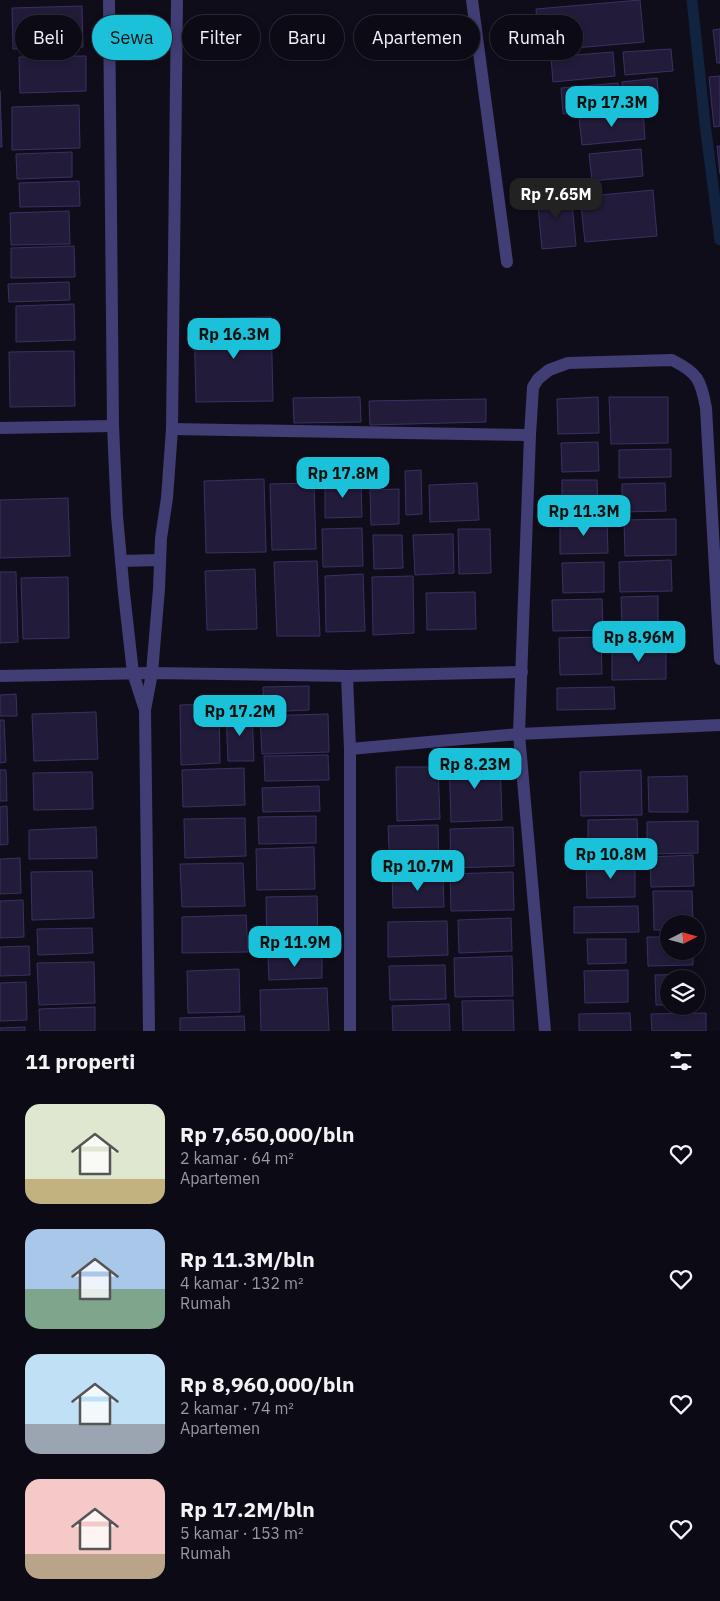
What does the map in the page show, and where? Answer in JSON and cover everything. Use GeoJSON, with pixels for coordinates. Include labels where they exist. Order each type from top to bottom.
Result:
{"type":"FeatureCollection","features":[{"type":"Feature","properties":{"kind":"street"},"geometry":{"type":"LineString","coordinates":[[109,0],[112,426],[121,561],[133,673],[145,710]]}},
{"type":"Feature","properties":{"kind":"street"},"geometry":{"type":"LineString","coordinates":[[149,1031],[145,710],[152,672],[159,589],[159,560],[167,498],[172,429],[177,0]]}},
{"type":"Feature","properties":{"kind":"street"},"geometry":{"type":"LineString","coordinates":[[472,0],[507,262]]}},
{"type":"Feature","properties":{"kind":"street"},"geometry":{"type":"LineString","coordinates":[[545,1031],[519,734],[533,387],[538,379],[549,370],[568,363],[672,360],[684,366],[696,376],[703,391],[706,408],[720,659]]}},
{"type":"Feature","properties":{"kind":"street"},"geometry":{"type":"LineString","coordinates":[[0,428],[112,426]]}},
{"type":"Feature","properties":{"kind":"street"},"geometry":{"type":"LineString","coordinates":[[172,429],[530,435]]}},
{"type":"Feature","properties":{"kind":"street"},"geometry":{"type":"LineString","coordinates":[[121,561],[159,560]]}},
{"type":"Feature","properties":{"kind":"street"},"geometry":{"type":"LineString","coordinates":[[0,676],[152,672],[347,676],[522,672]]}},
{"type":"Feature","properties":{"kind":"street"},"geometry":{"type":"LineString","coordinates":[[347,676],[350,749],[350,1031]]}},
{"type":"Feature","properties":{"kind":"street"},"geometry":{"type":"LineString","coordinates":[[350,749],[519,734],[720,725]]}},
{"type":"Feature","properties":{"kind":"building"},"geometry":{"type":"Polygon","coordinates":[[[640,0],[644,42],[583,47],[583,15],[537,15],[536,9],[640,0]]]}},
{"type":"Feature","properties":{"kind":"building"},"geometry":{"type":"Polygon","coordinates":[[[82,6],[83,47],[82,15],[15,15],[15,49],[13,49],[12,8],[82,6]]]}},
{"type":"Feature","properties":{"kind":"building"},"geometry":{"type":"Polygon","coordinates":[[[720,29],[720,63],[717,63],[713,30],[720,29]]]}},
{"type":"Feature","properties":{"kind":"building"},"geometry":{"type":"Polygon","coordinates":[[[671,49],[673,71],[625,75],[623,52],[671,49]]]}},
{"type":"Feature","properties":{"kind":"building"},"geometry":{"type":"Polygon","coordinates":[[[613,52],[615,76],[553,82],[551,60],[583,60],[583,54],[613,52]]]}},
{"type":"Feature","properties":{"kind":"building"},"geometry":{"type":"Polygon","coordinates":[[[82,56],[86,56],[86,91],[20,93],[19,60],[82,60],[82,56]]]}},
{"type":"Feature","properties":{"kind":"building"},"geometry":{"type":"Polygon","coordinates":[[[720,76],[720,126],[714,127],[709,77],[720,76]]]}},
{"type":"Feature","properties":{"kind":"building"},"geometry":{"type":"Polygon","coordinates":[[[657,78],[659,104],[624,107],[622,82],[657,78]]]}},
{"type":"Feature","properties":{"kind":"building"},"geometry":{"type":"Polygon","coordinates":[[[618,83],[620,108],[563,114],[561,88],[618,83]]]}},
{"type":"Feature","properties":{"kind":"building"},"geometry":{"type":"Polygon","coordinates":[[[0,91],[2,147],[0,147],[0,91]]]}},
{"type":"Feature","properties":{"kind":"building"},"geometry":{"type":"Polygon","coordinates":[[[79,105],[80,148],[12,150],[12,107],[79,105]]]}},
{"type":"Feature","properties":{"kind":"building"},"geometry":{"type":"Polygon","coordinates":[[[643,111],[645,139],[582,145],[579,118],[643,111]]]}},
{"type":"Feature","properties":{"kind":"building"},"geometry":{"type":"Polygon","coordinates":[[[717,146],[720,146],[720,174],[717,146]]]}},
{"type":"Feature","properties":{"kind":"building"},"geometry":{"type":"Polygon","coordinates":[[[641,149],[643,176],[592,181],[589,154],[641,149]]]}},
{"type":"Feature","properties":{"kind":"building"},"geometry":{"type":"Polygon","coordinates":[[[72,152],[72,177],[17,179],[16,154],[72,152]]]}},
{"type":"Feature","properties":{"kind":"building"},"geometry":{"type":"Polygon","coordinates":[[[79,181],[80,206],[20,207],[19,183],[79,181]]]}},
{"type":"Feature","properties":{"kind":"building"},"geometry":{"type":"Polygon","coordinates":[[[653,190],[657,236],[585,242],[580,197],[653,190]]]}},
{"type":"Feature","properties":{"kind":"building"},"geometry":{"type":"Polygon","coordinates":[[[571,192],[576,246],[542,249],[537,195],[571,192]]]}},
{"type":"Feature","properties":{"kind":"building"},"geometry":{"type":"Polygon","coordinates":[[[69,211],[70,244],[11,245],[10,213],[69,211]]]}},
{"type":"Feature","properties":{"kind":"building"},"geometry":{"type":"Polygon","coordinates":[[[74,246],[75,277],[11,278],[11,248],[74,246]]]}},
{"type":"Feature","properties":{"kind":"building"},"geometry":{"type":"Polygon","coordinates":[[[69,282],[70,300],[9,302],[8,284],[69,282]]]}},
{"type":"Feature","properties":{"kind":"building"},"geometry":{"type":"Polygon","coordinates":[[[74,304],[75,340],[16,342],[16,306],[74,304]]]}},
{"type":"Feature","properties":{"kind":"building"},"geometry":{"type":"Polygon","coordinates":[[[271,317],[273,401],[196,402],[194,319],[271,317]]]}},
{"type":"Feature","properties":{"kind":"building"},"geometry":{"type":"Polygon","coordinates":[[[74,351],[75,406],[10,407],[9,352],[74,351]]]}},
{"type":"Feature","properties":{"kind":"building"},"geometry":{"type":"Polygon","coordinates":[[[360,397],[361,422],[294,423],[293,398],[360,397]]]}},
{"type":"Feature","properties":{"kind":"building"},"geometry":{"type":"Polygon","coordinates":[[[598,397],[599,433],[558,434],[557,399],[598,397]]]}},
{"type":"Feature","properties":{"kind":"building"},"geometry":{"type":"Polygon","coordinates":[[[609,397],[668,397],[668,443],[611,444],[609,397]]]}},
{"type":"Feature","properties":{"kind":"building"},"geometry":{"type":"Polygon","coordinates":[[[486,399],[486,422],[370,425],[369,401],[486,399]]]}},
{"type":"Feature","properties":{"kind":"building"},"geometry":{"type":"Polygon","coordinates":[[[598,442],[599,471],[562,472],[561,443],[598,442]]]}},
{"type":"Feature","properties":{"kind":"building"},"geometry":{"type":"Polygon","coordinates":[[[671,449],[671,477],[619,478],[619,450],[671,449]]]}},
{"type":"Feature","properties":{"kind":"building"},"geometry":{"type":"Polygon","coordinates":[[[421,470],[422,514],[406,515],[405,471],[421,470]]]}},
{"type":"Feature","properties":{"kind":"building"},"geometry":{"type":"Polygon","coordinates":[[[264,479],[266,552],[206,553],[204,481],[264,479]]]}},
{"type":"Feature","properties":{"kind":"building"},"geometry":{"type":"Polygon","coordinates":[[[361,480],[362,517],[325,518],[325,481],[361,480]]]}},
{"type":"Feature","properties":{"kind":"building"},"geometry":{"type":"Polygon","coordinates":[[[562,480],[597,480],[598,512],[562,513],[562,480]]]}},
{"type":"Feature","properties":{"kind":"building"},"geometry":{"type":"Polygon","coordinates":[[[314,483],[316,549],[272,550],[270,484],[314,483]]]}},
{"type":"Feature","properties":{"kind":"building"},"geometry":{"type":"Polygon","coordinates":[[[477,483],[479,520],[430,522],[429,485],[477,483]]]}},
{"type":"Feature","properties":{"kind":"building"},"geometry":{"type":"Polygon","coordinates":[[[665,483],[666,511],[622,512],[622,484],[665,483]]]}},
{"type":"Feature","properties":{"kind":"building"},"geometry":{"type":"Polygon","coordinates":[[[399,489],[399,524],[371,525],[370,490],[399,489]]]}},
{"type":"Feature","properties":{"kind":"building"},"geometry":{"type":"Polygon","coordinates":[[[68,498],[70,556],[0,558],[0,500],[68,498]]]}},
{"type":"Feature","properties":{"kind":"building"},"geometry":{"type":"Polygon","coordinates":[[[607,519],[608,553],[560,554],[560,520],[607,519]]]}},
{"type":"Feature","properties":{"kind":"building"},"geometry":{"type":"Polygon","coordinates":[[[676,519],[676,555],[625,556],[624,520],[676,519]]]}},
{"type":"Feature","properties":{"kind":"building"},"geometry":{"type":"Polygon","coordinates":[[[362,528],[363,566],[323,567],[322,529],[362,528]]]}},
{"type":"Feature","properties":{"kind":"building"},"geometry":{"type":"Polygon","coordinates":[[[458,529],[490,529],[491,573],[459,574],[458,529]]]}},
{"type":"Feature","properties":{"kind":"building"},"geometry":{"type":"Polygon","coordinates":[[[453,534],[454,573],[415,575],[413,535],[453,534]]]}},
{"type":"Feature","properties":{"kind":"building"},"geometry":{"type":"Polygon","coordinates":[[[373,535],[402,535],[403,568],[374,569],[373,535]]]}},
{"type":"Feature","properties":{"kind":"building"},"geometry":{"type":"Polygon","coordinates":[[[671,560],[672,591],[620,592],[619,562],[671,560]]]}},
{"type":"Feature","properties":{"kind":"building"},"geometry":{"type":"Polygon","coordinates":[[[317,561],[320,636],[277,636],[274,562],[317,561]]]}},
{"type":"Feature","properties":{"kind":"building"},"geometry":{"type":"Polygon","coordinates":[[[604,562],[604,592],[563,593],[562,563],[604,562]]]}},
{"type":"Feature","properties":{"kind":"building"},"geometry":{"type":"Polygon","coordinates":[[[255,569],[257,629],[207,630],[205,571],[255,569]]]}},
{"type":"Feature","properties":{"kind":"building"},"geometry":{"type":"Polygon","coordinates":[[[0,572],[16,572],[18,642],[0,643],[0,572]]]}},
{"type":"Feature","properties":{"kind":"building"},"geometry":{"type":"Polygon","coordinates":[[[363,574],[365,631],[326,632],[325,576],[363,574]]]}},
{"type":"Feature","properties":{"kind":"building"},"geometry":{"type":"Polygon","coordinates":[[[413,576],[414,633],[373,635],[372,577],[413,576]]]}},
{"type":"Feature","properties":{"kind":"building"},"geometry":{"type":"Polygon","coordinates":[[[68,577],[69,638],[23,639],[21,578],[68,577]]]}},
{"type":"Feature","properties":{"kind":"building"},"geometry":{"type":"Polygon","coordinates":[[[475,592],[476,629],[427,630],[426,593],[475,592]]]}},
{"type":"Feature","properties":{"kind":"building"},"geometry":{"type":"Polygon","coordinates":[[[658,596],[658,625],[622,626],[621,597],[658,596]]]}},
{"type":"Feature","properties":{"kind":"building"},"geometry":{"type":"Polygon","coordinates":[[[602,599],[603,630],[553,631],[552,600],[602,599]]]}},
{"type":"Feature","properties":{"kind":"building"},"geometry":{"type":"Polygon","coordinates":[[[601,637],[602,674],[560,675],[559,638],[601,637]]]}},
{"type":"Feature","properties":{"kind":"building"},"geometry":{"type":"Polygon","coordinates":[[[666,646],[666,679],[612,680],[612,648],[666,646]]]}},
{"type":"Feature","properties":{"kind":"building"},"geometry":{"type":"Polygon","coordinates":[[[309,686],[309,710],[264,712],[263,687],[309,686]]]}},
{"type":"Feature","properties":{"kind":"building"},"geometry":{"type":"Polygon","coordinates":[[[614,687],[615,709],[557,710],[557,688],[614,687]]]}},
{"type":"Feature","properties":{"kind":"building"},"geometry":{"type":"Polygon","coordinates":[[[16,694],[17,716],[0,716],[0,695],[16,694]]]}},
{"type":"Feature","properties":{"kind":"building"},"geometry":{"type":"Polygon","coordinates":[[[219,704],[220,763],[181,765],[180,705],[219,704]]]}},
{"type":"Feature","properties":{"kind":"building"},"geometry":{"type":"Polygon","coordinates":[[[96,712],[98,759],[34,761],[32,714],[96,712]]]}},
{"type":"Feature","properties":{"kind":"building"},"geometry":{"type":"Polygon","coordinates":[[[252,712],[254,761],[228,761],[226,713],[252,712]]]}},
{"type":"Feature","properties":{"kind":"building"},"geometry":{"type":"Polygon","coordinates":[[[328,714],[329,752],[262,754],[260,716],[328,714]]]}},
{"type":"Feature","properties":{"kind":"building"},"geometry":{"type":"Polygon","coordinates":[[[0,720],[4,720],[6,762],[0,763],[0,720]]]}},
{"type":"Feature","properties":{"kind":"building"},"geometry":{"type":"Polygon","coordinates":[[[328,755],[329,780],[265,781],[264,756],[328,755]]]}},
{"type":"Feature","properties":{"kind":"building"},"geometry":{"type":"Polygon","coordinates":[[[500,758],[502,820],[451,822],[449,759],[500,758]]]}},
{"type":"Feature","properties":{"kind":"building"},"geometry":{"type":"Polygon","coordinates":[[[396,767],[438,767],[440,819],[397,821],[396,767]]]}},
{"type":"Feature","properties":{"kind":"building"},"geometry":{"type":"Polygon","coordinates":[[[244,768],[245,805],[183,807],[182,770],[244,768]]]}},
{"type":"Feature","properties":{"kind":"building"},"geometry":{"type":"Polygon","coordinates":[[[0,770],[6,770],[7,801],[0,801],[0,770]]]}},
{"type":"Feature","properties":{"kind":"building"},"geometry":{"type":"Polygon","coordinates":[[[641,770],[642,815],[581,816],[580,772],[641,770]]]}},
{"type":"Feature","properties":{"kind":"building"},"geometry":{"type":"Polygon","coordinates":[[[92,772],[93,809],[34,810],[33,773],[92,772]]]}},
{"type":"Feature","properties":{"kind":"building"},"geometry":{"type":"Polygon","coordinates":[[[687,776],[688,812],[649,812],[648,777],[687,776]]]}},
{"type":"Feature","properties":{"kind":"building"},"geometry":{"type":"Polygon","coordinates":[[[319,786],[320,811],[263,812],[262,788],[319,786]]]}},
{"type":"Feature","properties":{"kind":"building"},"geometry":{"type":"Polygon","coordinates":[[[7,806],[8,844],[0,845],[0,807],[7,806]]]}},
{"type":"Feature","properties":{"kind":"building"},"geometry":{"type":"Polygon","coordinates":[[[316,816],[316,843],[259,844],[258,817],[316,816]]]}},
{"type":"Feature","properties":{"kind":"building"},"geometry":{"type":"Polygon","coordinates":[[[245,818],[246,856],[185,858],[184,819],[245,818]]]}},
{"type":"Feature","properties":{"kind":"building"},"geometry":{"type":"Polygon","coordinates":[[[637,819],[638,855],[588,856],[588,820],[637,819]]]}},
{"type":"Feature","properties":{"kind":"building"},"geometry":{"type":"Polygon","coordinates":[[[698,821],[698,853],[647,854],[647,822],[698,821]]]}},
{"type":"Feature","properties":{"kind":"building"},"geometry":{"type":"Polygon","coordinates":[[[438,825],[439,870],[390,871],[388,826],[438,825]]]}},
{"type":"Feature","properties":{"kind":"building"},"geometry":{"type":"Polygon","coordinates":[[[96,827],[97,858],[29,859],[29,830],[96,827]]]}},
{"type":"Feature","properties":{"kind":"building"},"geometry":{"type":"Polygon","coordinates":[[[513,827],[514,866],[451,868],[450,829],[513,827]]]}},
{"type":"Feature","properties":{"kind":"building"},"geometry":{"type":"Polygon","coordinates":[[[314,847],[315,889],[257,890],[256,849],[314,847]]]}},
{"type":"Feature","properties":{"kind":"building"},"geometry":{"type":"Polygon","coordinates":[[[693,855],[694,886],[651,887],[650,857],[693,855]]]}},
{"type":"Feature","properties":{"kind":"building"},"geometry":{"type":"Polygon","coordinates":[[[20,858],[21,893],[0,894],[0,859],[20,858]]]}},
{"type":"Feature","properties":{"kind":"building"},"geometry":{"type":"Polygon","coordinates":[[[243,863],[245,906],[182,907],[180,864],[243,863]]]}},
{"type":"Feature","properties":{"kind":"building"},"geometry":{"type":"Polygon","coordinates":[[[635,863],[635,897],[587,898],[586,864],[635,863]]]}},
{"type":"Feature","properties":{"kind":"building"},"geometry":{"type":"Polygon","coordinates":[[[92,871],[94,918],[32,920],[31,872],[92,871]]]}},
{"type":"Feature","properties":{"kind":"building"},"geometry":{"type":"Polygon","coordinates":[[[513,872],[514,910],[451,911],[450,874],[513,872]]]}},
{"type":"Feature","properties":{"kind":"building"},"geometry":{"type":"Polygon","coordinates":[[[443,875],[444,907],[393,908],[392,876],[443,875]]]}},
{"type":"Feature","properties":{"kind":"building"},"geometry":{"type":"Polygon","coordinates":[[[653,891],[692,891],[693,915],[660,915],[660,930],[654,930],[653,891]]]}},
{"type":"Feature","properties":{"kind":"building"},"geometry":{"type":"Polygon","coordinates":[[[317,896],[318,946],[267,947],[266,897],[317,896]]]}},
{"type":"Feature","properties":{"kind":"building"},"geometry":{"type":"Polygon","coordinates":[[[23,900],[24,937],[0,938],[0,901],[23,900]]]}},
{"type":"Feature","properties":{"kind":"building"},"geometry":{"type":"Polygon","coordinates":[[[638,906],[639,932],[574,933],[574,907],[638,906]]]}},
{"type":"Feature","properties":{"kind":"building"},"geometry":{"type":"Polygon","coordinates":[[[246,915],[248,952],[182,953],[182,917],[246,915]]]}},
{"type":"Feature","properties":{"kind":"building"},"geometry":{"type":"Polygon","coordinates":[[[511,918],[512,951],[459,953],[458,920],[511,918]]]}},
{"type":"Feature","properties":{"kind":"building"},"geometry":{"type":"Polygon","coordinates":[[[447,921],[448,955],[388,957],[388,922],[447,921]]]}},
{"type":"Feature","properties":{"kind":"building"},"geometry":{"type":"Polygon","coordinates":[[[92,928],[93,953],[38,955],[37,929],[92,928]]]}},
{"type":"Feature","properties":{"kind":"building"},"geometry":{"type":"Polygon","coordinates":[[[647,937],[660,937],[660,960],[693,960],[693,965],[648,966],[647,937]]]}},
{"type":"Feature","properties":{"kind":"building"},"geometry":{"type":"Polygon","coordinates":[[[587,939],[626,939],[626,963],[588,964],[587,939]]]}},
{"type":"Feature","properties":{"kind":"building"},"geometry":{"type":"Polygon","coordinates":[[[29,946],[30,975],[0,976],[0,947],[29,946]]]}},
{"type":"Feature","properties":{"kind":"building"},"geometry":{"type":"Polygon","coordinates":[[[322,956],[322,978],[269,980],[268,958],[322,956]]]}},
{"type":"Feature","properties":{"kind":"building"},"geometry":{"type":"Polygon","coordinates":[[[512,956],[513,996],[455,997],[454,958],[512,956]]]}},
{"type":"Feature","properties":{"kind":"building"},"geometry":{"type":"Polygon","coordinates":[[[94,962],[95,1003],[39,1005],[37,963],[94,962]]]}},
{"type":"Feature","properties":{"kind":"building"},"geometry":{"type":"Polygon","coordinates":[[[445,965],[446,999],[390,1000],[389,966],[445,965]]]}},
{"type":"Feature","properties":{"kind":"building"},"geometry":{"type":"Polygon","coordinates":[[[239,969],[240,1012],[188,1013],[187,971],[239,969]]]}},
{"type":"Feature","properties":{"kind":"building"},"geometry":{"type":"Polygon","coordinates":[[[628,970],[628,1002],[585,1003],[584,971],[628,970]]]}},
{"type":"Feature","properties":{"kind":"building"},"geometry":{"type":"Polygon","coordinates":[[[655,975],[660,975],[660,1005],[656,1005],[655,975]]]}},
{"type":"Feature","properties":{"kind":"building"},"geometry":{"type":"Polygon","coordinates":[[[26,982],[27,1020],[0,1021],[0,983],[26,982]]]}},
{"type":"Feature","properties":{"kind":"building"},"geometry":{"type":"Polygon","coordinates":[[[327,988],[329,1031],[261,1031],[260,990],[327,988]]]}},
{"type":"Feature","properties":{"kind":"building"},"geometry":{"type":"Polygon","coordinates":[[[513,1000],[514,1031],[463,1031],[462,1001],[513,1000]]]}},
{"type":"Feature","properties":{"kind":"building"},"geometry":{"type":"Polygon","coordinates":[[[449,1004],[450,1031],[393,1031],[392,1006],[449,1004]]]}},
{"type":"Feature","properties":{"kind":"building"},"geometry":{"type":"Polygon","coordinates":[[[95,1007],[95,1031],[40,1031],[39,1009],[95,1007]]]}},
{"type":"Feature","properties":{"kind":"building"},"geometry":{"type":"Polygon","coordinates":[[[630,1013],[631,1031],[579,1031],[579,1014],[630,1013]]]}},
{"type":"Feature","properties":{"kind":"building"},"geometry":{"type":"Polygon","coordinates":[[[705,1013],[706,1031],[652,1031],[651,1014],[705,1015],[705,1013]]]}},
{"type":"Feature","properties":{"kind":"building"},"geometry":{"type":"Polygon","coordinates":[[[244,1016],[245,1031],[180,1031],[180,1018],[244,1016]]]}},
{"type":"Feature","properties":{"kind":"building"},"geometry":{"type":"Polygon","coordinates":[[[25,1027],[25,1031],[0,1031],[0,1028],[25,1027]]]}},
{"type":"Feature","properties":{"kind":"waterway"},"geometry":{"type":"LineString","coordinates":[[692,0],[720,240]]}}]}
